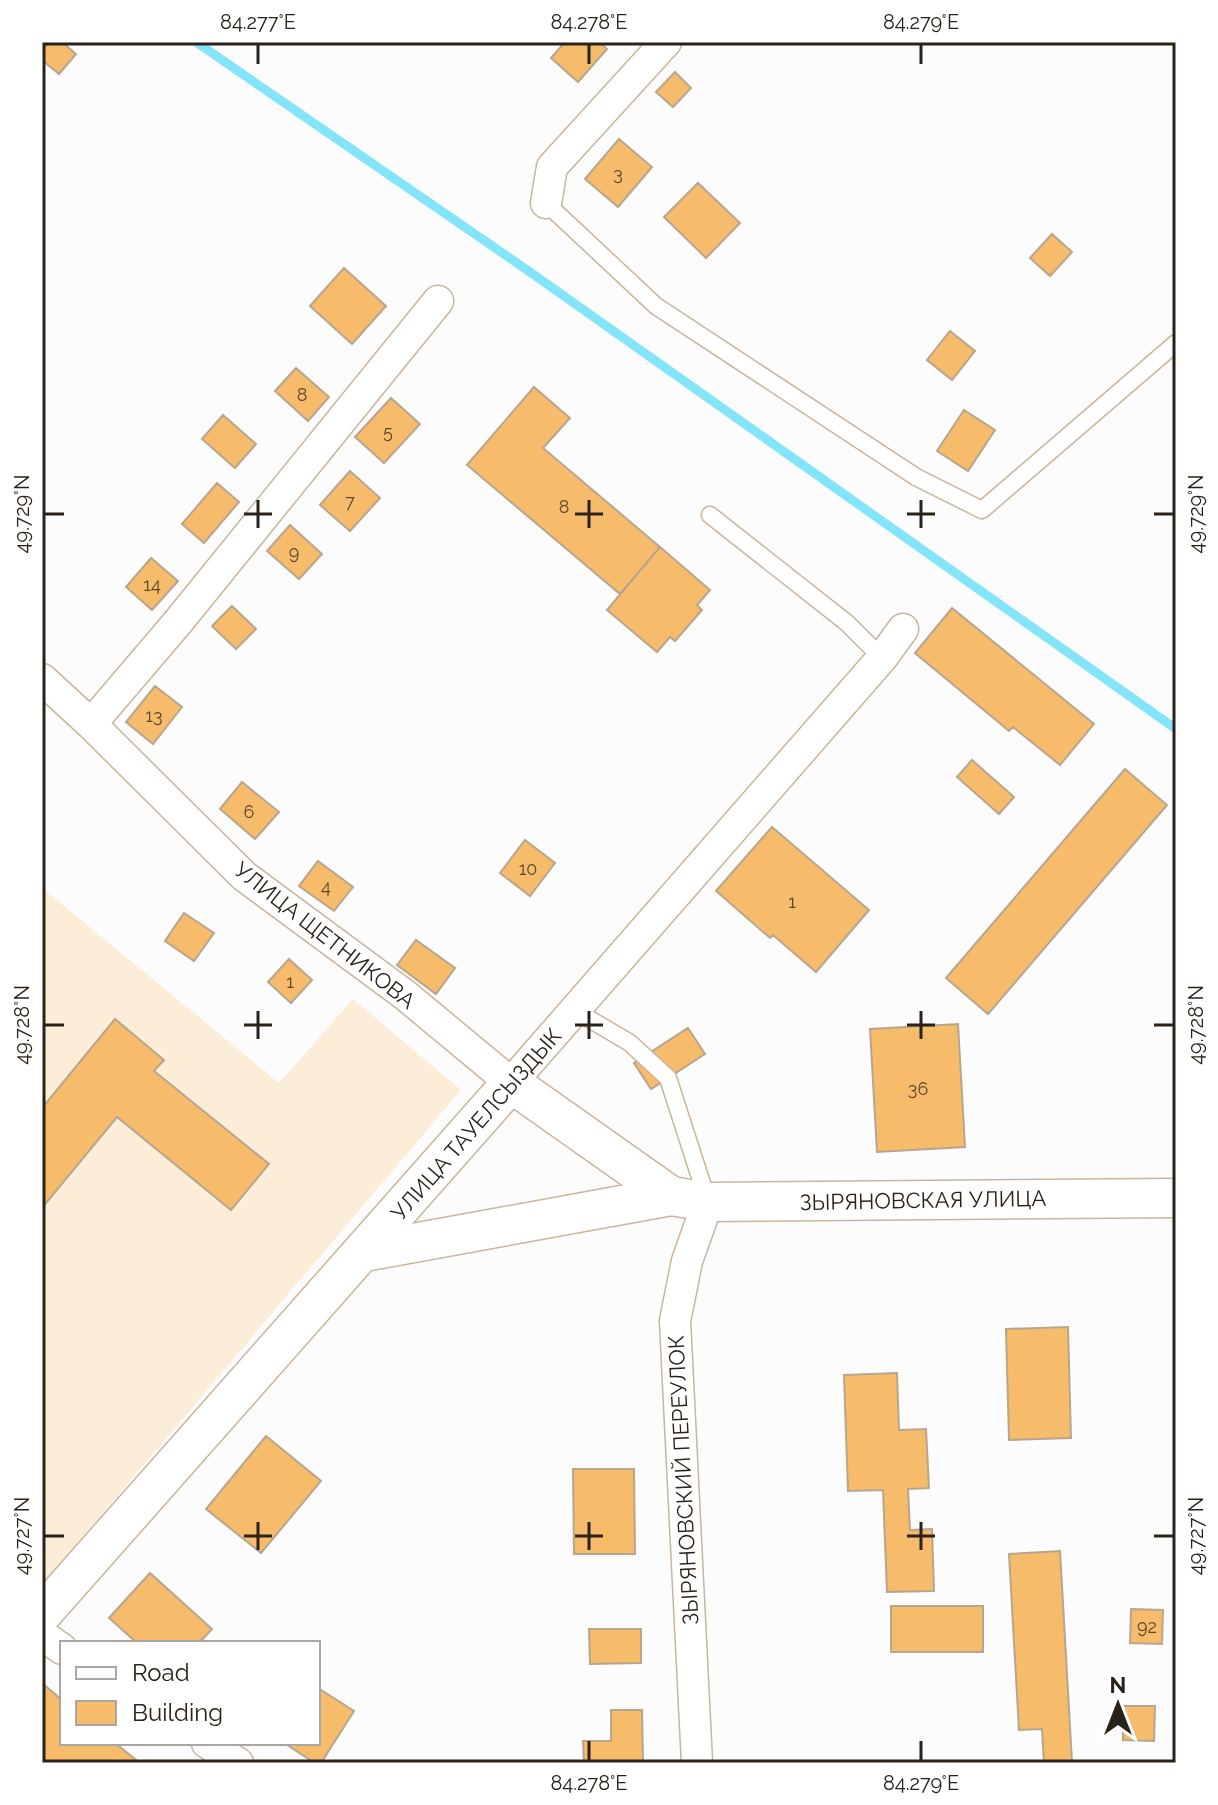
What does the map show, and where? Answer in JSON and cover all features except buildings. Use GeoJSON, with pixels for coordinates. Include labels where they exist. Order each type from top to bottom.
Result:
{"type":"FeatureCollection","features":[{"type":"Feature","properties":{"kind":"street"},"geometry":{"type":"LineString","coordinates":[[546,203],[552,167],[666,42]]}},
{"type":"Feature","properties":{"kind":"street"},"geometry":{"type":"LineString","coordinates":[[91,724],[178,622],[438,301]]}},
{"type":"Feature","properties":{"kind":"street","name":"УЛИЦА ТАУЕЛСЫЗДЫК"},"geometry":{"type":"LineString","coordinates":[[42,1614],[576,1011],[882,658],[903,629]]}},
{"type":"Feature","properties":{"kind":"street","name":"УЛИЦА ЩЕТНИКОВА"},"geometry":{"type":"LineString","coordinates":[[42,679],[244,876],[405,995],[511,1083]]}},
{"type":"Feature","properties":{"kind":"street"},"geometry":{"type":"LineString","coordinates":[[511,1083],[689,1199]]}},
{"type":"Feature","properties":{"kind":"street","name":"ЗЫРЯНОВСКАЯ УЛИЦА"},"geometry":{"type":"LineString","coordinates":[[364,1252],[689,1199],[1176,1198]]}},
{"type":"Feature","properties":{"kind":"street","name":"ЗЫРЯНОВСКИЙ ПЕРЕУЛОК"},"geometry":{"type":"LineString","coordinates":[[689,1199],[687,1261],[675,1321],[697,1763]]}},
{"type":"Feature","properties":{"kind":"street"},"geometry":{"type":"LineString","coordinates":[[42,1635],[60,1648]]}},
{"type":"Feature","properties":{"kind":"street"},"geometry":{"type":"LineString","coordinates":[[210,1745],[238,1763]]}},
{"type":"Feature","properties":{"kind":"lane"},"geometry":{"type":"LineString","coordinates":[[546,203],[656,306],[916,477],[982,510],[1176,343]]}},
{"type":"Feature","properties":{"kind":"lane"},"geometry":{"type":"LineString","coordinates":[[710,515],[847,623],[882,658]]}},
{"type":"Feature","properties":{"kind":"lane"},"geometry":{"type":"LineString","coordinates":[[576,1011],[630,1043],[668,1078],[689,1199]]}},
{"type":"Feature","properties":{"kind":"shaded area"},"geometry":{"type":"Polygon","coordinates":[[[42,888],[279,1083],[353,999],[461,1090],[42,1585],[42,888]]]}},
{"type":"Feature","properties":{"kind":"waterway"},"geometry":{"type":"LineString","coordinates":[[196,42],[530,272],[1176,729]]}}]}
